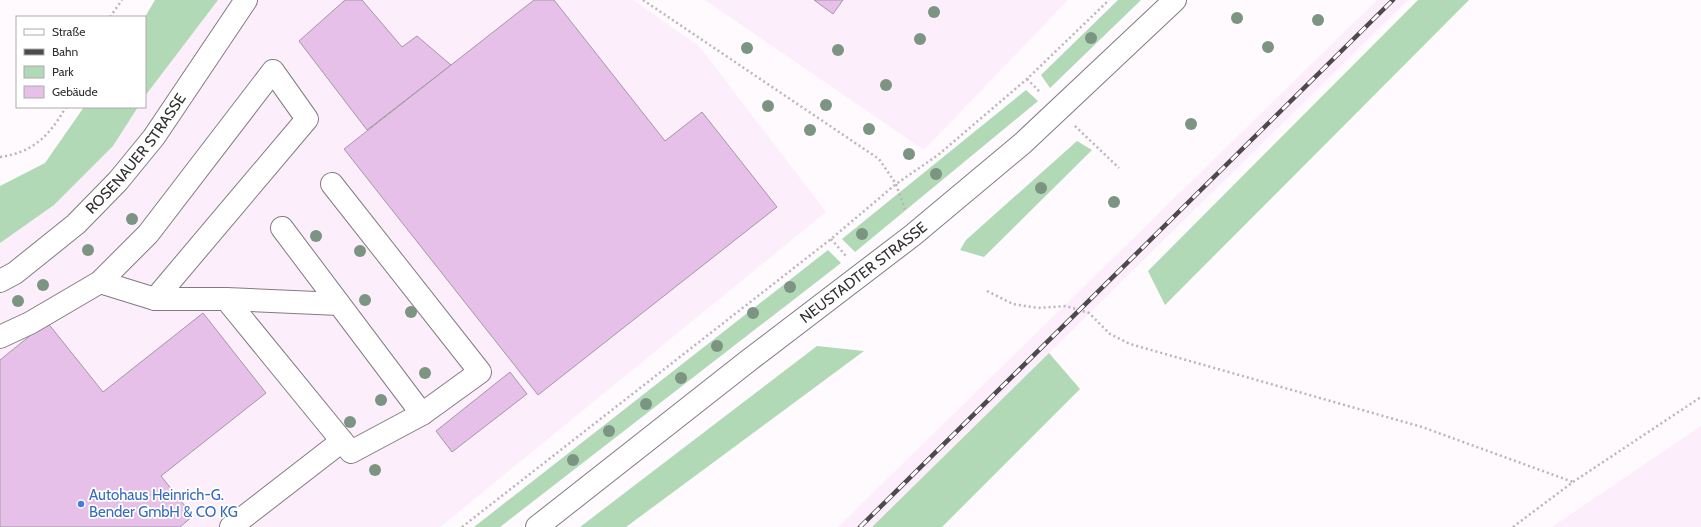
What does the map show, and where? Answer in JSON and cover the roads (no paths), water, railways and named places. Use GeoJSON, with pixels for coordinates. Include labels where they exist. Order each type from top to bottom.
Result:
{"type":"FeatureCollection","features":[{"type":"Feature","properties":{"kind":"street","name":"ROSENAUER STRASSE"},"geometry":{"type":"LineString","coordinates":[[0,281],[15,273],[76,224],[118,181],[154,137],[246,0]]}},
{"type":"Feature","properties":{"kind":"street","name":"NEUSTADTER STRASSE"},"geometry":{"type":"LineString","coordinates":[[537,527],[748,361],[913,235],[1023,143],[1175,0]]}},
{"type":"Feature","properties":{"kind":"street"},"geometry":{"type":"LineString","coordinates":[[0,337],[30,324],[100,282],[148,234],[273,71],[307,119],[155,299]]}},
{"type":"Feature","properties":{"kind":"street"},"geometry":{"type":"LineString","coordinates":[[226,299],[350,452],[422,414],[480,372],[332,184]]}},
{"type":"Feature","properties":{"kind":"street"},"geometry":{"type":"LineString","coordinates":[[282,228],[422,414]]}},
{"type":"Feature","properties":{"kind":"street"},"geometry":{"type":"LineString","coordinates":[[100,282],[155,299],[226,299],[339,304]]}},
{"type":"Feature","properties":{"kind":"street"},"geometry":{"type":"LineString","coordinates":[[231,527],[342,441]]}},
{"type":"Feature","properties":{"kind":"railway"},"geometry":{"type":"LineString","coordinates":[[860,527],[1393,0]]}},
{"type":"Feature","properties":{"kind":"place","name":"Autohaus Heinrich-G. Bender GmbH & CO KG"},"geometry":{"type":"Point","coordinates":[81,504]}}]}
